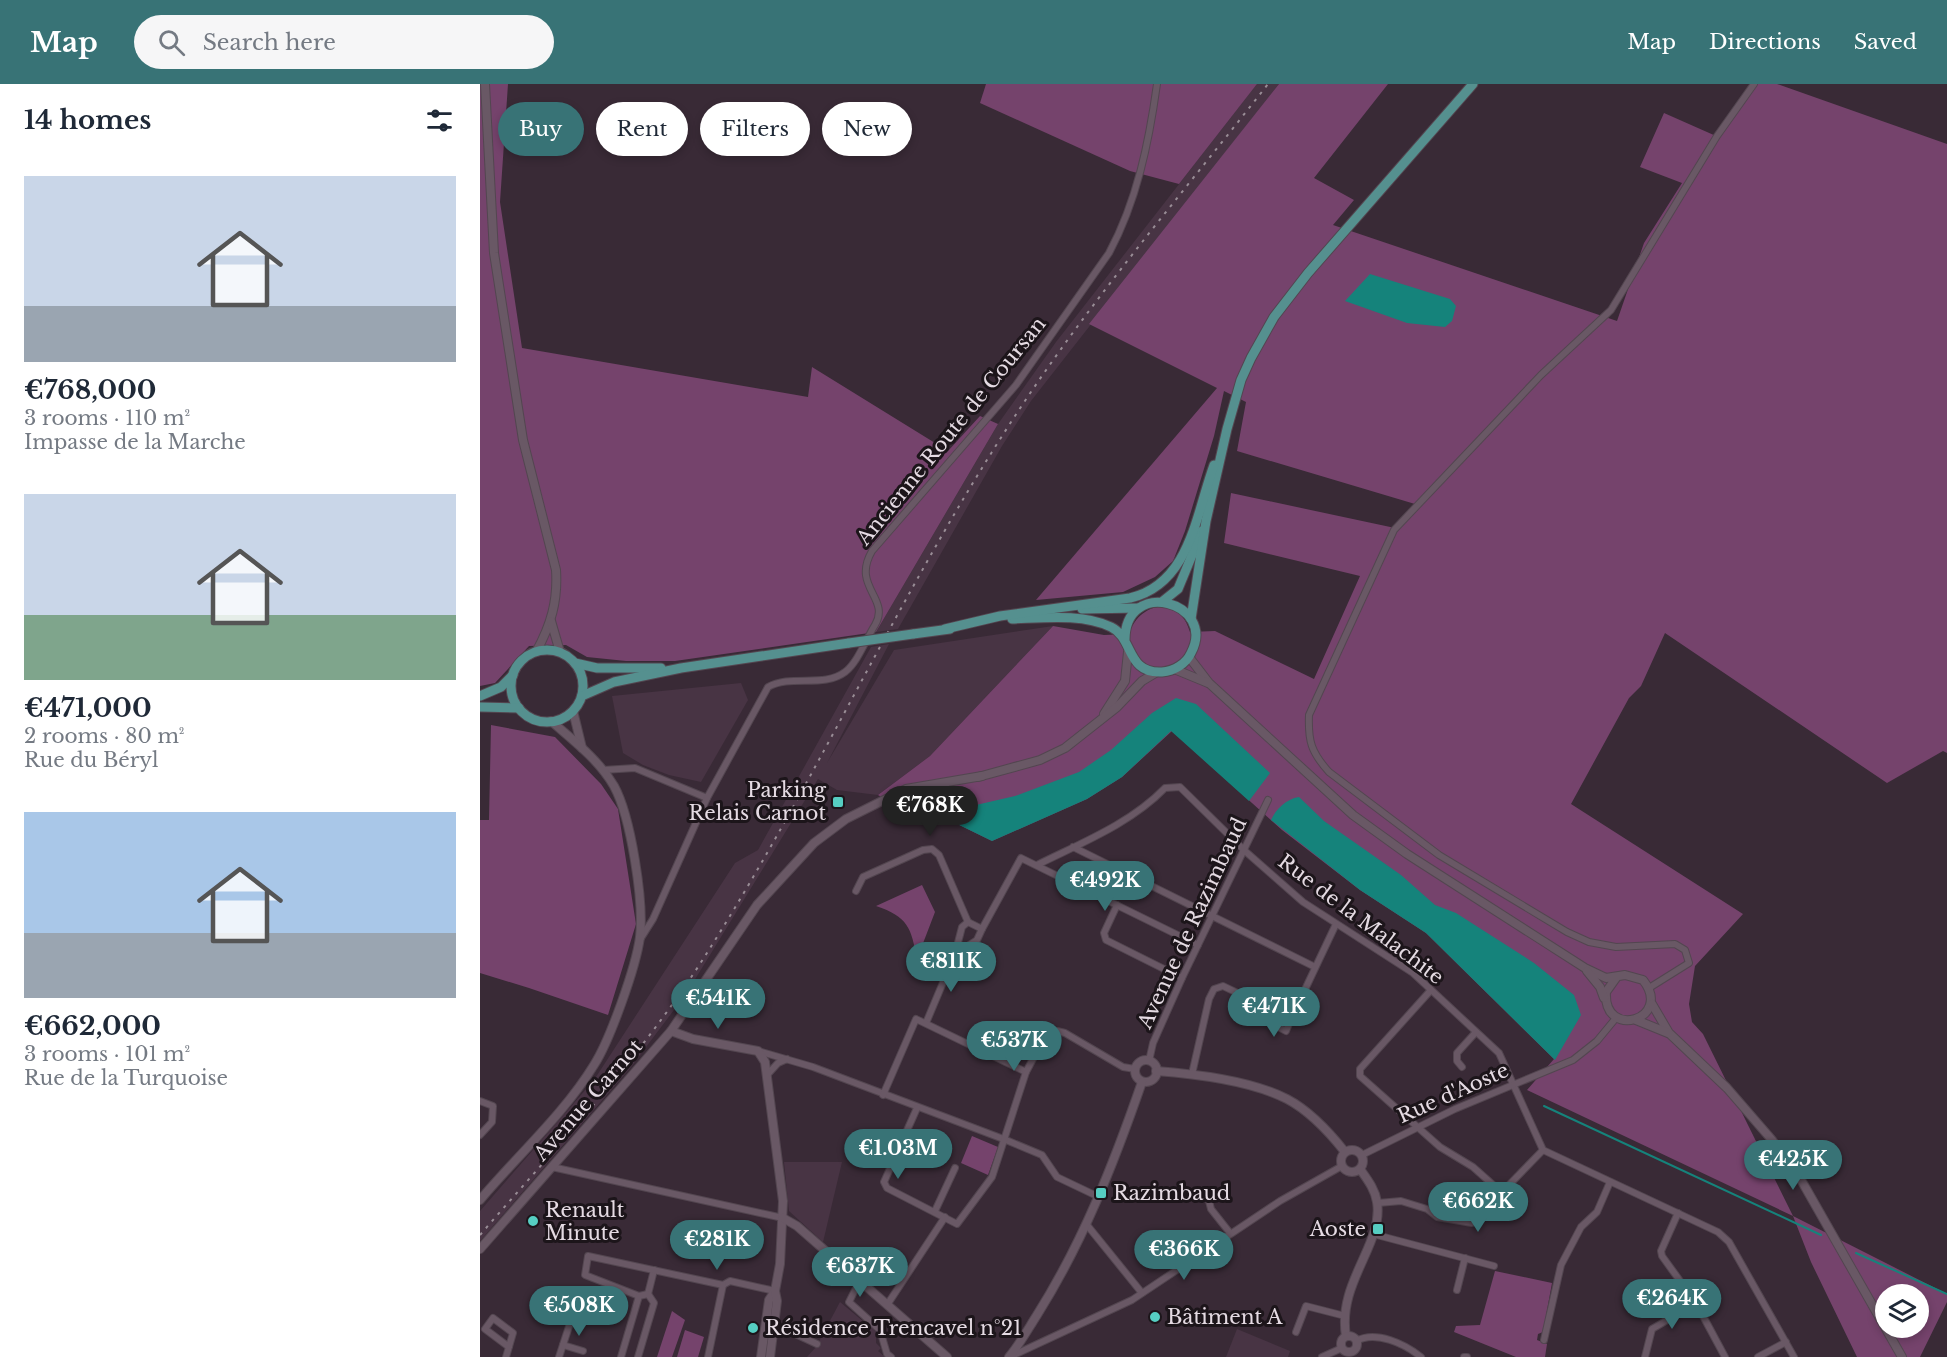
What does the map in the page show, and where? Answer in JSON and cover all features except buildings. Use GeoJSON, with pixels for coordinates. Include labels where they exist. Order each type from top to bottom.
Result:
{"type":"FeatureCollection","features":[{"type":"Feature","properties":{"kind":"main road"},"geometry":{"type":"LineString","coordinates":[[480,696],[501,687],[526,657],[536,651],[551,621],[557,590],[556,570],[523,440],[494,253],[485,84]]}},
{"type":"Feature","properties":{"kind":"main road"},"geometry":{"type":"LineString","coordinates":[[1128,652],[1142,666],[1157,672],[1174,669],[1189,657],[1196,638],[1191,619],[1206,521],[1227,429],[1241,380],[1251,358],[1285,303],[1473,84]]}},
{"type":"Feature","properties":{"kind":"main road"},"geometry":{"type":"LineString","coordinates":[[945,629],[1000,616],[1130,598],[1157,587],[1182,558],[1227,429]]}},
{"type":"Feature","properties":{"kind":"main road"},"geometry":{"type":"LineString","coordinates":[[1163,602],[1178,589],[1206,521]]}},
{"type":"Feature","properties":{"kind":"main road"},"geometry":{"type":"LineString","coordinates":[[582,696],[614,682],[681,668],[1076,610],[1139,608],[1152,602],[1163,602],[1180,607],[1191,619]]}},
{"type":"Feature","properties":{"kind":"main road"},"geometry":{"type":"LineString","coordinates":[[1125,641],[1128,621],[1139,608]]}},
{"type":"Feature","properties":{"kind":"main road"},"geometry":{"type":"LineString","coordinates":[[1012,619],[1095,622],[1118,631],[1125,641],[1128,652],[1125,681],[1098,722]]}},
{"type":"Feature","properties":{"kind":"main road"},"geometry":{"type":"LineString","coordinates":[[551,621],[560,652]]}},
{"type":"Feature","properties":{"kind":"main road"},"geometry":{"type":"LineString","coordinates":[[536,651],[560,652],[585,667],[681,668]]}},
{"type":"Feature","properties":{"kind":"main road"},"geometry":{"type":"LineString","coordinates":[[1189,657],[1209,683],[1353,815],[1407,854],[1585,968],[1606,978],[1635,976],[1649,988],[1652,1004],[1669,1033],[1727,1088],[1772,1140],[1800,1178],[1902,1357]]}},
{"type":"Feature","properties":{"kind":"main road"},"geometry":{"type":"LineString","coordinates":[[551,721],[573,711],[582,696],[581,673],[575,663]]}},
{"type":"Feature","properties":{"kind":"main road"},"geometry":{"type":"LineString","coordinates":[[1174,669],[1209,683]]}},
{"type":"Feature","properties":{"kind":"main road","name":"Avenue Carnot"},"geometry":{"type":"LineString","coordinates":[[480,1250],[671,1031],[757,905],[814,843],[846,819],[906,789],[982,776],[1041,760],[1065,748],[1117,707],[1142,681],[1157,672]]}},
{"type":"Feature","properties":{"kind":"main road"},"geometry":{"type":"LineString","coordinates":[[480,1200],[484,1189],[593,1067],[609,1036],[640,941],[640,909],[630,835],[623,806],[603,770],[582,748],[551,721],[534,718],[519,708],[513,698],[513,675]]}},
{"type":"Feature","properties":{"kind":"main road"},"geometry":{"type":"LineString","coordinates":[[480,707],[519,708]]}},
{"type":"Feature","properties":{"kind":"main road"},"geometry":{"type":"LineString","coordinates":[[573,711],[582,748]]}},
{"type":"Feature","properties":{"kind":"main road"},"geometry":{"type":"LineString","coordinates":[[1585,968],[1600,987],[1609,1011],[1616,1018],[1626,1021],[1636,1020],[1645,1015],[1652,1004]]}},
{"type":"Feature","properties":{"kind":"main road"},"geometry":{"type":"LineString","coordinates":[[1605,1001],[1606,992],[1616,978]]}},
{"type":"Feature","properties":{"kind":"main road"},"geometry":{"type":"LineString","coordinates":[[1636,1020],[1669,1033]]}},
{"type":"Feature","properties":{"kind":"main road"},"geometry":{"type":"LineString","coordinates":[[671,1031],[693,1039],[758,1052],[765,1062],[783,1201],[775,1292],[777,1301],[770,1357]]}},
{"type":"Feature","properties":{"kind":"main road"},"geometry":{"type":"LineString","coordinates":[[1142,1082],[1135,1075],[1135,1069],[1142,1061],[1149,1061],[1156,1071]]}},
{"type":"Feature","properties":{"kind":"main road"},"geometry":{"type":"LineString","coordinates":[[1156,1071],[1192,1074],[1266,1090],[1303,1110],[1345,1152]]}},
{"type":"Feature","properties":{"kind":"main road"},"geometry":{"type":"LineString","coordinates":[[1142,1082],[1152,1080],[1156,1071]]}},
{"type":"Feature","properties":{"kind":"main road"},"geometry":{"type":"LineString","coordinates":[[1010,1355],[1059,1280],[1087,1225],[1142,1082]]}},
{"type":"Feature","properties":{"kind":"main road"},"geometry":{"type":"LineString","coordinates":[[1356,1150],[1362,1155],[1363,1162],[1360,1169],[1350,1172],[1342,1166],[1341,1157],[1345,1152],[1356,1150]]}},
{"type":"Feature","properties":{"kind":"main road"},"geometry":{"type":"LineString","coordinates":[[1347,1336],[1345,1316],[1350,1285],[1373,1234],[1378,1203],[1369,1181],[1360,1169]]}},
{"type":"Feature","properties":{"kind":"main road"},"geometry":{"type":"LineString","coordinates":[[783,1218],[796,1226],[860,1280],[947,1357]]}},
{"type":"Feature","properties":{"kind":"main road"},"geometry":{"type":"LineString","coordinates":[[761,1357],[769,1300],[775,1292]]}},
{"type":"Feature","properties":{"kind":"main road"},"geometry":{"type":"LineString","coordinates":[[1347,1336],[1356,1341],[1356,1347],[1349,1352],[1341,1342],[1347,1336]]}},
{"type":"Feature","properties":{"kind":"street","name":"Ancienne Route de Coursan"},"geometry":{"type":"LineString","coordinates":[[640,941],[707,798],[768,687],[778,681],[831,678],[845,672],[878,620],[878,605],[865,577],[864,565],[872,551],[947,461],[1016,385],[1109,253],[1120,232],[1133,196],[1157,84]]}},
{"type":"Feature","properties":{"kind":"street"},"geometry":{"type":"LineString","coordinates":[[1649,988],[1689,963],[1685,950],[1675,944],[1617,947],[1589,942],[1567,932],[1430,849],[1329,772],[1314,756],[1309,731],[1309,715],[1394,530],[1541,375],[1611,310],[1711,145],[1754,84]]}},
{"type":"Feature","properties":{"kind":"street"},"geometry":{"type":"LineString","coordinates":[[603,770],[634,768],[707,798]]}},
{"type":"Feature","properties":{"kind":"street","name":"Rue de la Malachite"},"geometry":{"type":"LineString","coordinates":[[1073,847],[1106,831],[1152,801],[1165,788],[1176,786],[1303,902],[1413,973],[1499,1053],[1543,1150]]}},
{"type":"Feature","properties":{"kind":"street","name":"Avenue de Razimbaud"},"geometry":{"type":"LineString","coordinates":[[1149,1061],[1153,1043],[1182,978],[1268,800]]}},
{"type":"Feature","properties":{"kind":"street"},"geometry":{"type":"LineString","coordinates":[[1037,865],[1073,847],[1316,967]]}},
{"type":"Feature","properties":{"kind":"street"},"geometry":{"type":"LineString","coordinates":[[856,891],[863,877],[923,849],[932,849],[939,855],[968,922],[982,929]]}},
{"type":"Feature","properties":{"kind":"street"},"geometry":{"type":"LineString","coordinates":[[955,954],[977,940],[1021,858],[1198,945]]}},
{"type":"Feature","properties":{"kind":"street"},"geometry":{"type":"LineString","coordinates":[[1118,905],[1104,933],[1106,940],[1182,978]]}},
{"type":"Feature","properties":{"kind":"street"},"geometry":{"type":"LineString","coordinates":[[926,1023],[955,954],[962,927],[968,922]]}},
{"type":"Feature","properties":{"kind":"street"},"geometry":{"type":"LineString","coordinates":[[1277,1013],[1272,1024],[1286,1030],[1336,924]]}},
{"type":"Feature","properties":{"kind":"street"},"geometry":{"type":"LineString","coordinates":[[1192,1074],[1209,999],[1214,989],[1223,986],[1291,1019]]}},
{"type":"Feature","properties":{"kind":"street"},"geometry":{"type":"LineString","coordinates":[[1431,990],[1360,1069],[1360,1076],[1440,1147],[1473,1167],[1500,1192]]}},
{"type":"Feature","properties":{"kind":"street","name":"Rue d'Aoste"},"geometry":{"type":"LineString","coordinates":[[1362,1155],[1416,1126],[1573,1060],[1597,1041],[1616,1018]]}},
{"type":"Feature","properties":{"kind":"street"},"geometry":{"type":"LineString","coordinates":[[883,1095],[916,1019],[1026,1072]]}},
{"type":"Feature","properties":{"kind":"street"},"geometry":{"type":"LineString","coordinates":[[916,1108],[884,1182],[887,1188],[957,1224],[992,1177],[1006,1140],[1026,1072],[1043,1040],[1057,1031],[1065,1033],[1123,1067],[1135,1069]]}},
{"type":"Feature","properties":{"kind":"street"},"geometry":{"type":"LineString","coordinates":[[1462,1067],[1457,1061],[1457,1053],[1476,1032]]}},
{"type":"Feature","properties":{"kind":"street"},"geometry":{"type":"LineString","coordinates":[[758,1052],[787,1059],[1006,1140],[1046,1158],[1051,1173],[1057,1178],[1099,1197]]}},
{"type":"Feature","properties":{"kind":"street"},"geometry":{"type":"LineString","coordinates":[[767,1075],[778,1063],[787,1059]]}},
{"type":"Feature","properties":{"kind":"street"},"geometry":{"type":"LineString","coordinates":[[480,1101],[493,1106],[492,1122],[480,1135]]}},
{"type":"Feature","properties":{"kind":"street"},"geometry":{"type":"LineString","coordinates":[[1378,1203],[1401,1201],[1427,1209],[1437,1217],[1472,1223],[1543,1150],[1718,1232],[1729,1242],[1794,1357]]}},
{"type":"Feature","properties":{"kind":"street"},"geometry":{"type":"LineString","coordinates":[[1010,1355],[1055,1336],[1142,1293],[1280,1201],[1342,1166]]}},
{"type":"Feature","properties":{"kind":"street"},"geometry":{"type":"LineString","coordinates":[[552,1167],[783,1218]]}},
{"type":"Feature","properties":{"kind":"street"},"geometry":{"type":"LineString","coordinates":[[935,1211],[955,1168]]}},
{"type":"Feature","properties":{"kind":"street"},"geometry":{"type":"LineString","coordinates":[[1544,1340],[1561,1265],[1581,1227],[1597,1212],[1610,1182]]}},
{"type":"Feature","properties":{"kind":"street"},"geometry":{"type":"LineString","coordinates":[[1222,1191],[1209,1201],[1211,1209],[1230,1233]]}},
{"type":"Feature","properties":{"kind":"street"},"geometry":{"type":"LineString","coordinates":[[1678,1213],[1661,1251],[1662,1256],[1696,1303],[1725,1357]]}},
{"type":"Feature","properties":{"kind":"street"},"geometry":{"type":"LineString","coordinates":[[888,1305],[945,1217]]}},
{"type":"Feature","properties":{"kind":"street"},"geometry":{"type":"LineString","coordinates":[[1087,1225],[1142,1293]]}},
{"type":"Feature","properties":{"kind":"street"},"geometry":{"type":"LineString","coordinates":[[1373,1234],[1494,1266]]}},
{"type":"Feature","properties":{"kind":"street"},"geometry":{"type":"LineString","coordinates":[[1082,1235],[1097,1239]]}},
{"type":"Feature","properties":{"kind":"street"},"geometry":{"type":"LineString","coordinates":[[648,1294],[639,1296],[585,1275],[588,1256],[723,1285],[730,1281],[775,1292]]}},
{"type":"Feature","properties":{"kind":"street"},"geometry":{"type":"LineString","coordinates":[[1457,1290],[1465,1258]]}},
{"type":"Feature","properties":{"kind":"street"},"geometry":{"type":"LineString","coordinates":[[638,1357],[654,1303],[648,1294],[654,1270]]}},
{"type":"Feature","properties":{"kind":"street"},"geometry":{"type":"LineString","coordinates":[[860,1280],[849,1302],[879,1330],[887,1354],[891,1357]]}},
{"type":"Feature","properties":{"kind":"street"},"geometry":{"type":"LineString","coordinates":[[708,1357],[723,1285]]}},
{"type":"Feature","properties":{"kind":"street"},"geometry":{"type":"LineString","coordinates":[[621,1357],[639,1296]]}},
{"type":"Feature","properties":{"kind":"street"},"geometry":{"type":"LineString","coordinates":[[1645,1357],[1652,1329],[1696,1303]]}},
{"type":"Feature","properties":{"kind":"street"},"geometry":{"type":"LineString","coordinates":[[559,1357],[576,1305],[594,1310]]}},
{"type":"Feature","properties":{"kind":"street"},"geometry":{"type":"LineString","coordinates":[[1296,1332],[1306,1306],[1345,1316]]}},
{"type":"Feature","properties":{"kind":"street"},"geometry":{"type":"LineString","coordinates":[[506,1357],[509,1347],[513,1333],[493,1318],[485,1329],[509,1347]]}},
{"type":"Feature","properties":{"kind":"street"},"geometry":{"type":"LineString","coordinates":[[774,1324],[817,1344]]}},
{"type":"Feature","properties":{"kind":"street"},"geometry":{"type":"LineString","coordinates":[[1356,1341],[1364,1337],[1378,1336],[1421,1357]]}},
{"type":"Feature","properties":{"kind":"street"},"geometry":{"type":"LineString","coordinates":[[1758,1357],[1786,1342]]}},
{"type":"Feature","properties":{"kind":"street"},"geometry":{"type":"LineString","coordinates":[[563,1345],[583,1351]]}},
{"type":"Feature","properties":{"kind":"street"},"geometry":{"type":"LineString","coordinates":[[1322,1357],[1349,1352]]}},
{"type":"Feature","properties":{"kind":"shaded area"},"geometry":{"type":"Polygon","coordinates":[[[480,84],[508,84],[507,102],[498,102],[498,156],[503,156],[500,202],[522,348],[808,397],[812,367],[948,451],[980,416],[998,424],[876,632],[675,661],[626,661],[587,657],[566,645],[529,646],[495,683],[480,686],[480,84]]]}},
{"type":"Feature","properties":{"kind":"shaded area"},"geometry":{"type":"Polygon","coordinates":[[[986,84],[1257,84],[1179,184],[1130,171],[980,103],[986,84]]]}},
{"type":"Feature","properties":{"kind":"shaded area"},"geometry":{"type":"Polygon","coordinates":[[[1257,84],[1279,84],[1031,401],[1002,446],[898,629],[876,632],[998,424],[1056,342],[1257,84]]]}},
{"type":"Feature","properties":{"kind":"shaded area"},"geometry":{"type":"Polygon","coordinates":[[[1279,84],[1388,84],[1314,178],[1354,200],[1333,225],[1617,321],[1644,243],[1682,183],[1640,167],[1664,113],[1716,136],[1758,84],[1777,84],[1947,144],[1947,753],[1943,751],[1887,783],[1665,633],[1641,686],[1629,698],[1571,804],[1743,914],[1695,966],[1689,1004],[1692,1022],[1703,1034],[1793,1216],[1527,1090],[1554,1059],[1426,933],[1360,890],[1282,830],[1172,731],[1122,777],[1087,799],[992,841],[939,815],[916,820],[878,795],[930,756],[1053,626],[1104,635],[1129,634],[1134,623],[1142,614],[1150,609],[1169,608],[1178,612],[1185,620],[1190,632],[1215,631],[1314,679],[1360,576],[1224,543],[1231,493],[1395,528],[1415,504],[1237,451],[1246,402],[1224,391],[1214,436],[1185,531],[1173,561],[1155,577],[1123,592],[1036,600],[1217,388],[1089,324],[1279,84]]]}},
{"type":"Feature","properties":{"kind":"shaded area"},"geometry":{"type":"Polygon","coordinates":[[[1370,274],[1450,299],[1456,306],[1452,321],[1445,327],[1407,323],[1345,301],[1370,274]]]}},
{"type":"Feature","properties":{"kind":"shaded area"},"geometry":{"type":"Polygon","coordinates":[[[1053,626],[930,756],[878,795],[837,790],[818,779],[686,994],[631,1067],[480,1241],[480,1211],[594,1080],[735,863],[758,850],[871,647],[889,644],[827,763],[894,650],[1053,626]]]}},
{"type":"Feature","properties":{"kind":"shaded area"},"geometry":{"type":"Polygon","coordinates":[[[741,683],[748,700],[701,782],[669,775],[643,765],[623,753],[612,696],[741,683]]]}},
{"type":"Feature","properties":{"kind":"shaded area"},"geometry":{"type":"Polygon","coordinates":[[[1176,698],[1196,704],[1270,773],[1249,801],[1171,731],[1122,777],[1087,799],[992,841],[951,821],[963,808],[1015,796],[1079,772],[1111,750],[1152,713],[1176,698]]]}},
{"type":"Feature","properties":{"kind":"shaded area"},"geometry":{"type":"Polygon","coordinates":[[[491,725],[555,737],[601,784],[618,809],[636,924],[608,1015],[480,973],[480,820],[489,820],[491,725]]]}},
{"type":"Feature","properties":{"kind":"shaded area"},"geometry":{"type":"Polygon","coordinates":[[[1299,797],[1324,821],[1401,875],[1435,905],[1456,913],[1534,963],[1574,995],[1581,1015],[1555,1060],[1426,933],[1360,890],[1271,820],[1282,805],[1299,797]]]}},
{"type":"Feature","properties":{"kind":"shaded area"},"geometry":{"type":"Polygon","coordinates":[[[922,885],[935,912],[917,959],[913,939],[906,925],[895,914],[876,906],[922,885]]]}},
{"type":"Feature","properties":{"kind":"shaded area"},"geometry":{"type":"Polygon","coordinates":[[[972,1136],[998,1147],[988,1175],[961,1163],[972,1136]]]}},
{"type":"Feature","properties":{"kind":"shaded area"},"geometry":{"type":"Polygon","coordinates":[[[784,1162],[842,1162],[823,1242],[789,1211],[784,1162]]]}},
{"type":"Feature","properties":{"kind":"shaded area"},"geometry":{"type":"Polygon","coordinates":[[[1793,1216],[1927,1284],[1875,1284],[1875,1338],[1929,1338],[1929,1285],[1947,1294],[1947,1302],[1920,1357],[1857,1357],[1811,1262],[1793,1216]]]}},
{"type":"Feature","properties":{"kind":"shaded area"},"geometry":{"type":"Polygon","coordinates":[[[1495,1271],[1552,1283],[1543,1332],[1538,1334],[1537,1340],[1547,1344],[1545,1357],[1516,1357],[1454,1332],[1456,1326],[1480,1325],[1495,1271]]]}},
{"type":"Feature","properties":{"kind":"shaded area"},"geometry":{"type":"Polygon","coordinates":[[[840,1302],[876,1332],[876,1343],[881,1348],[878,1351],[885,1357],[807,1357],[816,1347],[840,1302]]]}},
{"type":"Feature","properties":{"kind":"shaded area"},"geometry":{"type":"Polygon","coordinates":[[[672,1311],[685,1320],[672,1357],[657,1357],[672,1311]]]}},
{"type":"Feature","properties":{"kind":"shaded area"},"geometry":{"type":"Polygon","coordinates":[[[1237,1329],[1290,1351],[1288,1357],[1226,1357],[1237,1329]]]}},
{"type":"Feature","properties":{"kind":"shaded area"},"geometry":{"type":"Polygon","coordinates":[[[685,1330],[704,1337],[698,1357],[677,1357],[685,1330]]]}},
{"type":"Feature","properties":{"kind":"waterway"},"geometry":{"type":"LineString","coordinates":[[1544,1106],[1821,1235]]}},
{"type":"Feature","properties":{"kind":"waterway"},"geometry":{"type":"LineString","coordinates":[[1856,1253],[1947,1294]]}},
{"type":"Feature","properties":{"kind":"railway"},"geometry":{"type":"LineString","coordinates":[[480,1235],[598,1100],[654,1030],[680,993],[705,956],[784,823],[933,551],[1013,419],[1104,291],[1268,84]]}},
{"type":"Feature","properties":{"kind":"place","name":"Parking Relais Carnot"},"geometry":{"type":"Point","coordinates":[838,802]}},
{"type":"Feature","properties":{"kind":"place","name":"Razimbaud"},"geometry":{"type":"Point","coordinates":[1101,1193]}},
{"type":"Feature","properties":{"kind":"place","name":"Renault Minute"},"geometry":{"type":"Point","coordinates":[533,1221]}},
{"type":"Feature","properties":{"kind":"place","name":"Aoste"},"geometry":{"type":"Point","coordinates":[1378,1229]}},
{"type":"Feature","properties":{"kind":"place","name":"Bâtiment A"},"geometry":{"type":"Point","coordinates":[1155,1317]}},
{"type":"Feature","properties":{"kind":"place","name":"Résidence Trencavel n°21"},"geometry":{"type":"Point","coordinates":[753,1328]}}]}
